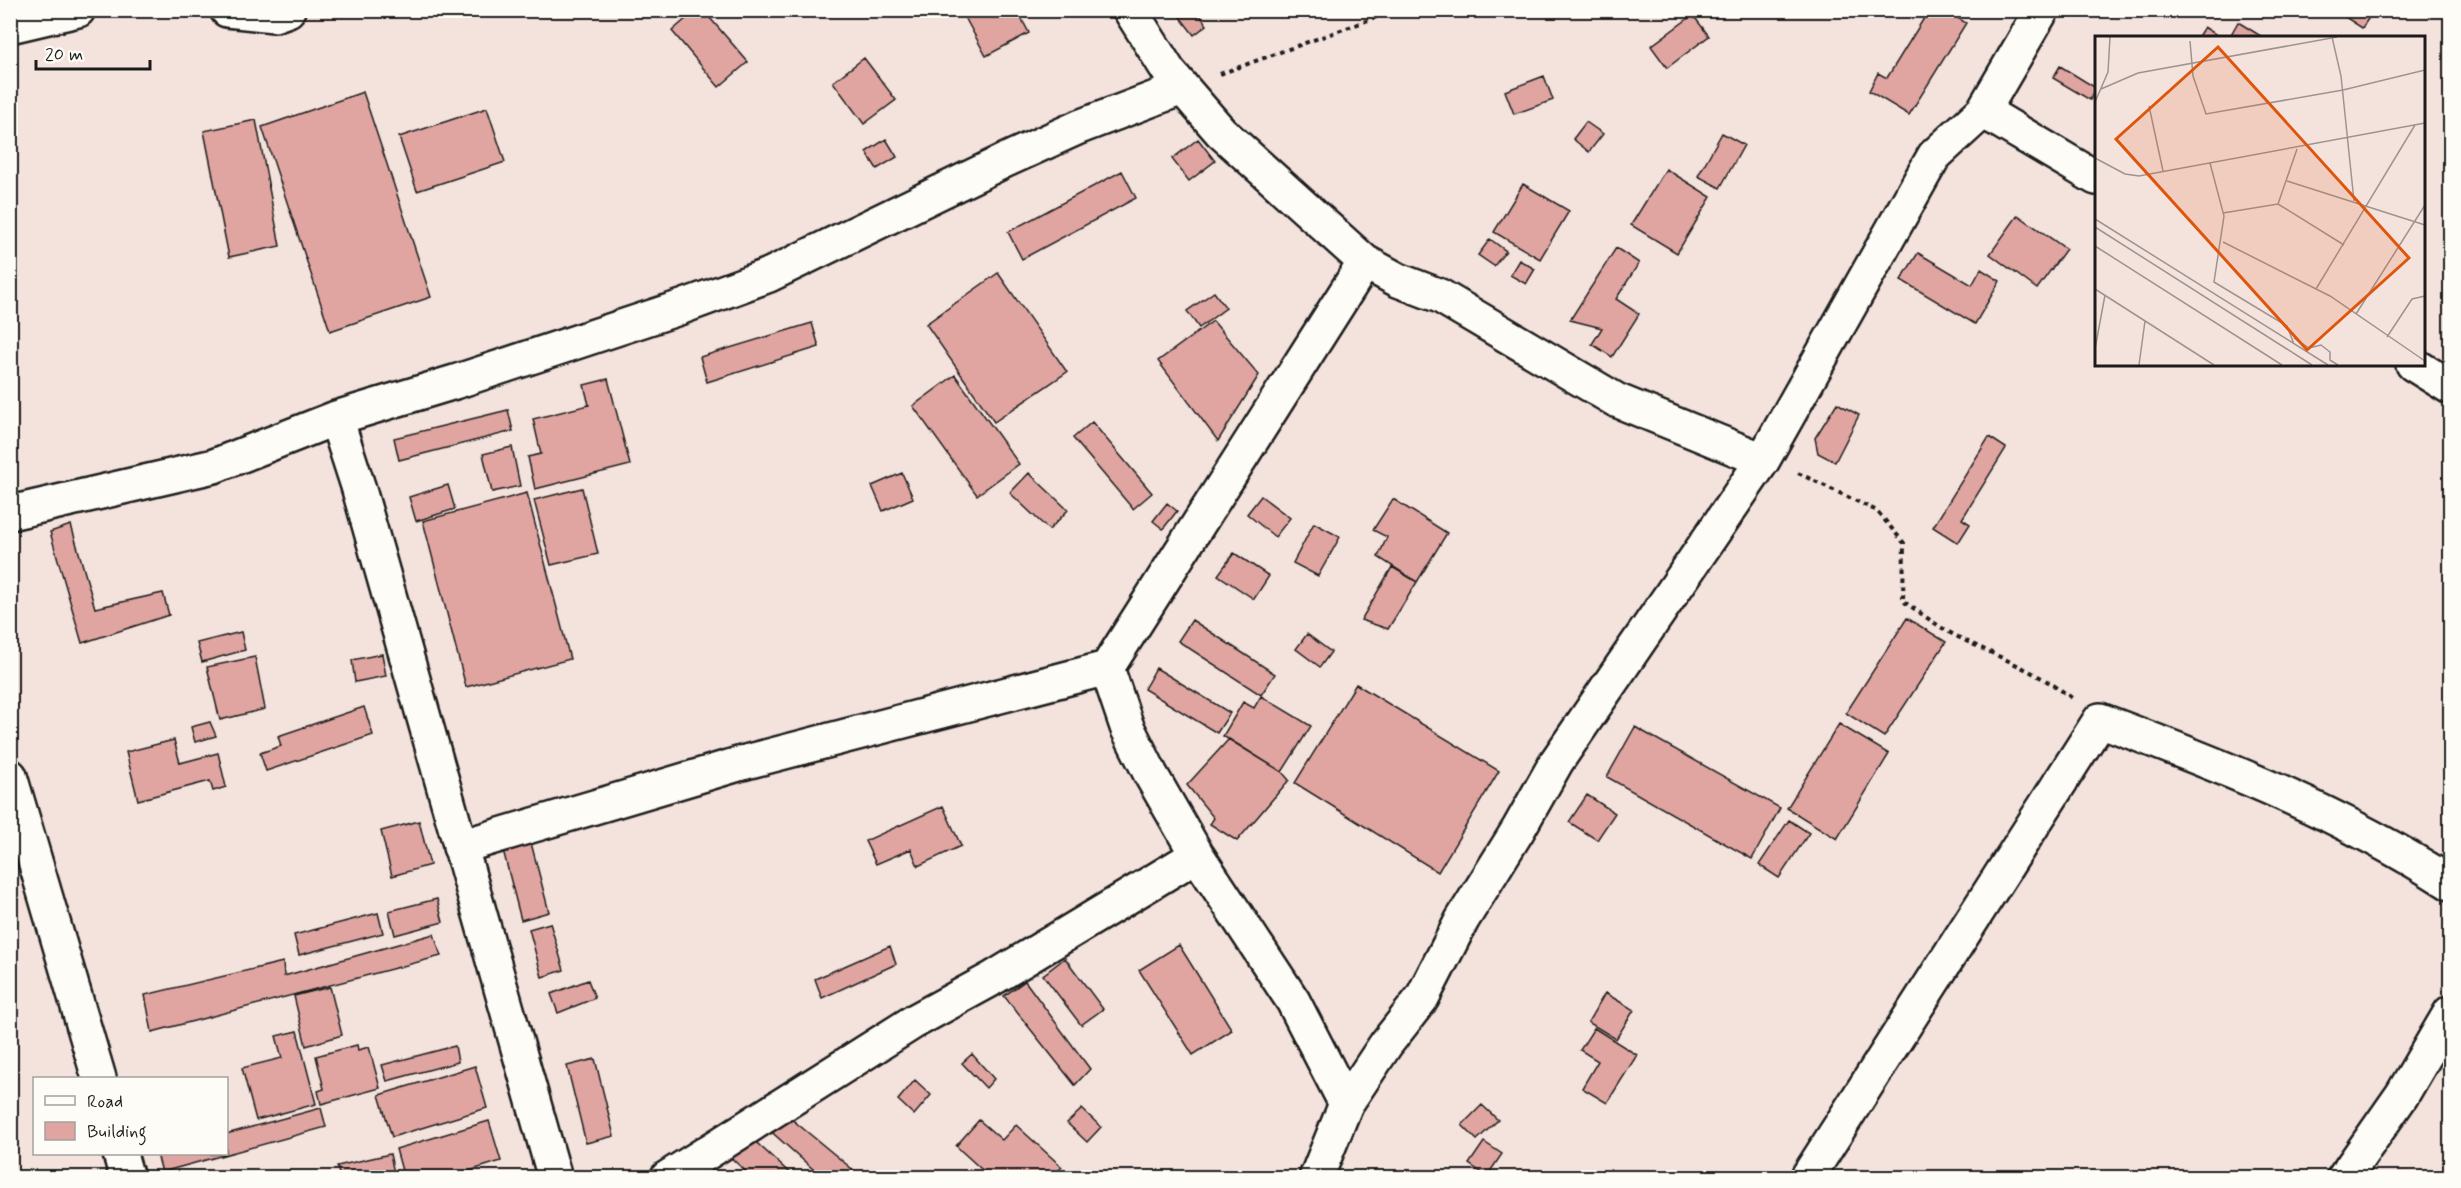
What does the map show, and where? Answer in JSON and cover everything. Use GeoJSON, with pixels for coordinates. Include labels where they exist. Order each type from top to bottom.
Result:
{"type":"FeatureCollection","features":[{"type":"Feature","properties":{"kind":"street"},"geometry":{"type":"LineString","coordinates":[[10,26],[78,10]]}},
{"type":"Feature","properties":{"kind":"street"},"geometry":{"type":"LineString","coordinates":[[227,10],[274,15],[288,10]]}},
{"type":"Feature","properties":{"kind":"street"},"geometry":{"type":"LineString","coordinates":[[1130,10],[1169,72],[1221,132],[1365,262],[1398,280],[1440,296],[1616,400],[1763,460]]}},
{"type":"Feature","properties":{"kind":"street"},"geometry":{"type":"LineString","coordinates":[[1316,1178],[1346,1104],[1386,1044],[1422,998],[1462,920],[1518,830],[1557,761],[1763,460],[1934,156],[1983,111],[2042,10]]}},
{"type":"Feature","properties":{"kind":"street"},"geometry":{"type":"LineString","coordinates":[[10,513],[214,466],[336,418],[672,311],[769,275],[1006,160],[1079,127],[1182,87]]}},
{"type":"Feature","properties":{"kind":"street"},"geometry":{"type":"LineString","coordinates":[[1983,111],[2095,177]]}},
{"type":"Feature","properties":{"kind":"street"},"geometry":{"type":"LineString","coordinates":[[460,847],[742,763],[1107,668],[1365,262]]}},
{"type":"Feature","properties":{"kind":"street"},"geometry":{"type":"LineString","coordinates":[[2416,366],[2451,387]]}},
{"type":"Feature","properties":{"kind":"street"},"geometry":{"type":"LineString","coordinates":[[336,418],[358,486],[555,1178]]}},
{"type":"Feature","properties":{"kind":"street"},"geometry":{"type":"LineString","coordinates":[[1107,668],[1127,727],[1151,775],[1197,855],[1293,1001],[1346,1104]]}},
{"type":"Feature","properties":{"kind":"street"},"geometry":{"type":"LineString","coordinates":[[1807,1178],[2100,720],[2324,812],[2419,863],[2451,883]]}},
{"type":"Feature","properties":{"kind":"street"},"geometry":{"type":"LineString","coordinates":[[10,776],[99,1077]]}},
{"type":"Feature","properties":{"kind":"street"},"geometry":{"type":"LineString","coordinates":[[682,1174],[915,1021],[990,980],[1197,855]]}},
{"type":"Feature","properties":{"kind":"street"},"geometry":{"type":"LineString","coordinates":[[2344,1178],[2402,1095],[2451,1013]]}},
{"type":"Feature","properties":{"kind":"street"},"geometry":{"type":"LineString","coordinates":[[120,1155],[127,1178]]}},
{"type":"Feature","properties":{"kind":"path"},"geometry":{"type":"LineString","coordinates":[[1182,87],[1396,10]]}},
{"type":"Feature","properties":{"kind":"path"},"geometry":{"type":"LineString","coordinates":[[1763,460],[1783,466],[1877,511],[1904,543],[1903,601],[1956,636],[2013,661],[2051,682],[2100,720]]}},
{"type":"Feature","properties":{"kind":"building"},"geometry":{"type":"Polygon","coordinates":[[[696,10],[703,10],[748,62],[719,87],[672,31],[696,10]]]}},
{"type":"Feature","properties":{"kind":"building"},"geometry":{"type":"Polygon","coordinates":[[[961,10],[1017,10],[1029,33],[986,56],[961,10]]]}},
{"type":"Feature","properties":{"kind":"building"},"geometry":{"type":"Polygon","coordinates":[[[1188,10],[1196,10],[1207,25],[1194,35],[1180,17],[1188,10]]]}},
{"type":"Feature","properties":{"kind":"building"},"geometry":{"type":"Polygon","coordinates":[[[1929,10],[1945,10],[1966,23],[1909,115],[1869,91],[1878,73],[1887,78],[1929,10]]]}},
{"type":"Feature","properties":{"kind":"building"},"geometry":{"type":"Polygon","coordinates":[[[2345,10],[2374,10],[2362,28],[2342,15],[2345,10]]]}},
{"type":"Feature","properties":{"kind":"building"},"geometry":{"type":"Polygon","coordinates":[[[1693,15],[1709,36],[1667,68],[1651,46],[1693,15]]]}},
{"type":"Feature","properties":{"kind":"building"},"geometry":{"type":"Polygon","coordinates":[[[2238,22],[2261,36],[2230,36],[2238,22]]]}},
{"type":"Feature","properties":{"kind":"building"},"geometry":{"type":"Polygon","coordinates":[[[2204,27],[2218,36],[2198,36],[2204,27]]]}},
{"type":"Feature","properties":{"kind":"building"},"geometry":{"type":"Polygon","coordinates":[[[864,58],[896,100],[864,124],[833,82],[864,58]]]}},
{"type":"Feature","properties":{"kind":"building"},"geometry":{"type":"Polygon","coordinates":[[[2060,66],[2095,87],[2095,90],[2090,100],[2053,78],[2060,66]]]}},
{"type":"Feature","properties":{"kind":"building"},"geometry":{"type":"Polygon","coordinates":[[[1544,76],[1553,100],[1514,114],[1505,91],[1544,76]]]}},
{"type":"Feature","properties":{"kind":"building"},"geometry":{"type":"Polygon","coordinates":[[[363,92],[431,297],[330,331],[262,127],[363,92]]]}},
{"type":"Feature","properties":{"kind":"building"},"geometry":{"type":"Polygon","coordinates":[[[487,108],[505,162],[417,191],[399,137],[487,108]]]}},
{"type":"Feature","properties":{"kind":"building"},"geometry":{"type":"Polygon","coordinates":[[[256,120],[280,246],[229,257],[204,131],[256,120]]]}},
{"type":"Feature","properties":{"kind":"building"},"geometry":{"type":"Polygon","coordinates":[[[1586,122],[1603,134],[1589,152],[1573,139],[1586,122]]]}},
{"type":"Feature","properties":{"kind":"building"},"geometry":{"type":"Polygon","coordinates":[[[1722,133],[1744,145],[1720,188],[1698,176],[1722,133]]]}},
{"type":"Feature","properties":{"kind":"building"},"geometry":{"type":"Polygon","coordinates":[[[886,139],[897,157],[877,169],[866,152],[886,139]]]}},
{"type":"Feature","properties":{"kind":"building"},"geometry":{"type":"Polygon","coordinates":[[[1198,139],[1215,161],[1189,181],[1172,159],[1198,139]]]}},
{"type":"Feature","properties":{"kind":"building"},"geometry":{"type":"Polygon","coordinates":[[[1666,169],[1711,197],[1677,253],[1631,225],[1666,169]]]}},
{"type":"Feature","properties":{"kind":"building"},"geometry":{"type":"Polygon","coordinates":[[[1122,171],[1136,198],[1022,259],[1008,232],[1122,171]]]}},
{"type":"Feature","properties":{"kind":"building"},"geometry":{"type":"Polygon","coordinates":[[[1523,184],[1569,211],[1540,259],[1494,232],[1523,184]]]}},
{"type":"Feature","properties":{"kind":"building"},"geometry":{"type":"Polygon","coordinates":[[[2018,215],[2066,249],[2037,289],[1990,254],[2018,215]]]}},
{"type":"Feature","properties":{"kind":"building"},"geometry":{"type":"Polygon","coordinates":[[[1490,239],[1506,251],[1494,266],[1478,255],[1490,239]]]}},
{"type":"Feature","properties":{"kind":"building"},"geometry":{"type":"Polygon","coordinates":[[[1616,248],[1639,263],[1616,299],[1639,314],[1612,357],[1592,344],[1602,328],[1570,320],[1616,248]]]}},
{"type":"Feature","properties":{"kind":"building"},"geometry":{"type":"Polygon","coordinates":[[[1918,253],[1972,285],[1981,269],[2000,281],[1975,324],[1901,280],[1918,253]]]}},
{"type":"Feature","properties":{"kind":"building"},"geometry":{"type":"Polygon","coordinates":[[[1519,260],[1535,269],[1526,284],[1510,275],[1519,260]]]}},
{"type":"Feature","properties":{"kind":"building"},"geometry":{"type":"Polygon","coordinates":[[[998,273],[1067,372],[994,422],[926,324],[998,273]]]}},
{"type":"Feature","properties":{"kind":"building"},"geometry":{"type":"Polygon","coordinates":[[[1214,292],[1226,308],[1199,328],[1187,311],[1214,292]]]}},
{"type":"Feature","properties":{"kind":"building"},"geometry":{"type":"Polygon","coordinates":[[[1213,321],[1259,375],[1218,441],[1158,361],[1213,321]]]}},
{"type":"Feature","properties":{"kind":"building"},"geometry":{"type":"Polygon","coordinates":[[[812,323],[819,347],[707,382],[700,357],[812,323]]]}},
{"type":"Feature","properties":{"kind":"building"},"geometry":{"type":"Polygon","coordinates":[[[955,375],[1019,464],[977,495],[913,406],[955,375]]]}},
{"type":"Feature","properties":{"kind":"building"},"geometry":{"type":"Polygon","coordinates":[[[608,379],[630,465],[535,489],[528,457],[541,454],[533,419],[589,405],[584,385],[608,379]]]}},
{"type":"Feature","properties":{"kind":"building"},"geometry":{"type":"Polygon","coordinates":[[[1837,403],[1859,415],[1835,462],[1818,453],[1815,438],[1837,403]]]}},
{"type":"Feature","properties":{"kind":"building"},"geometry":{"type":"Polygon","coordinates":[[[508,410],[513,431],[399,460],[394,438],[508,410]]]}},
{"type":"Feature","properties":{"kind":"building"},"geometry":{"type":"Polygon","coordinates":[[[1092,422],[1152,493],[1133,509],[1073,438],[1092,422]]]}},
{"type":"Feature","properties":{"kind":"building"},"geometry":{"type":"Polygon","coordinates":[[[1989,437],[2006,448],[1962,519],[1970,524],[1958,543],[1933,527],[1989,437]]]}},
{"type":"Feature","properties":{"kind":"building"},"geometry":{"type":"Polygon","coordinates":[[[512,447],[520,486],[492,492],[483,454],[512,447]]]}},
{"type":"Feature","properties":{"kind":"building"},"geometry":{"type":"Polygon","coordinates":[[[902,473],[913,498],[883,511],[872,486],[902,473]]]}},
{"type":"Feature","properties":{"kind":"building"},"geometry":{"type":"Polygon","coordinates":[[[1029,473],[1068,510],[1049,530],[1010,493],[1029,473]]]}},
{"type":"Feature","properties":{"kind":"building"},"geometry":{"type":"Polygon","coordinates":[[[448,485],[455,509],[416,521],[409,497],[448,485]]]}},
{"type":"Feature","properties":{"kind":"building"},"geometry":{"type":"Polygon","coordinates":[[[582,488],[598,554],[551,565],[534,500],[582,488]]]}},
{"type":"Feature","properties":{"kind":"building"},"geometry":{"type":"Polygon","coordinates":[[[527,493],[570,659],[466,687],[423,521],[527,493]]]}},
{"type":"Feature","properties":{"kind":"building"},"geometry":{"type":"Polygon","coordinates":[[[1261,496],[1290,518],[1275,537],[1247,514],[1261,496]]]}},
{"type":"Feature","properties":{"kind":"building"},"geometry":{"type":"Polygon","coordinates":[[[1393,499],[1447,533],[1417,582],[1378,557],[1387,537],[1373,530],[1393,499]]]}},
{"type":"Feature","properties":{"kind":"building"},"geometry":{"type":"Polygon","coordinates":[[[1167,503],[1177,511],[1163,529],[1153,521],[1167,503]]]}},
{"type":"Feature","properties":{"kind":"building"},"geometry":{"type":"Polygon","coordinates":[[[1314,523],[1340,537],[1318,576],[1293,563],[1314,523]]]}},
{"type":"Feature","properties":{"kind":"building"},"geometry":{"type":"Polygon","coordinates":[[[71,525],[95,608],[163,593],[169,615],[82,643],[50,532],[71,525]]]}},
{"type":"Feature","properties":{"kind":"building"},"geometry":{"type":"Polygon","coordinates":[[[1234,553],[1269,576],[1254,599],[1218,575],[1234,553]]]}},
{"type":"Feature","properties":{"kind":"building"},"geometry":{"type":"Polygon","coordinates":[[[1392,567],[1417,582],[1388,629],[1361,620],[1392,567]]]}},
{"type":"Feature","properties":{"kind":"building"},"geometry":{"type":"Polygon","coordinates":[[[1907,618],[1946,642],[1884,737],[1846,713],[1907,618]]]}},
{"type":"Feature","properties":{"kind":"building"},"geometry":{"type":"Polygon","coordinates":[[[1192,620],[1275,674],[1261,695],[1178,641],[1192,620]]]}},
{"type":"Feature","properties":{"kind":"building"},"geometry":{"type":"Polygon","coordinates":[[[241,632],[245,650],[202,662],[197,643],[241,632]]]}},
{"type":"Feature","properties":{"kind":"building"},"geometry":{"type":"Polygon","coordinates":[[[1307,634],[1331,652],[1320,667],[1296,649],[1307,634]]]}},
{"type":"Feature","properties":{"kind":"building"},"geometry":{"type":"Polygon","coordinates":[[[382,654],[386,676],[355,682],[352,660],[382,654]]]}},
{"type":"Feature","properties":{"kind":"building"},"geometry":{"type":"Polygon","coordinates":[[[255,657],[265,709],[220,720],[207,667],[255,657]]]}},
{"type":"Feature","properties":{"kind":"building"},"geometry":{"type":"Polygon","coordinates":[[[1156,668],[1230,713],[1217,733],[1144,689],[1156,668]]]}},
{"type":"Feature","properties":{"kind":"building"},"geometry":{"type":"Polygon","coordinates":[[[1356,684],[1499,771],[1438,872],[1295,783],[1356,684]]]}},
{"type":"Feature","properties":{"kind":"building"},"geometry":{"type":"Polygon","coordinates":[[[1261,696],[1311,726],[1282,772],[1223,736],[1243,702],[1254,708],[1261,696]]]}},
{"type":"Feature","properties":{"kind":"building"},"geometry":{"type":"Polygon","coordinates":[[[364,707],[373,735],[266,771],[260,753],[281,746],[278,736],[364,707]]]}},
{"type":"Feature","properties":{"kind":"building"},"geometry":{"type":"Polygon","coordinates":[[[210,722],[216,736],[195,742],[191,727],[210,722]]]}},
{"type":"Feature","properties":{"kind":"building"},"geometry":{"type":"Polygon","coordinates":[[[1839,724],[1889,754],[1837,839],[1787,808],[1839,724]]]}},
{"type":"Feature","properties":{"kind":"building"},"geometry":{"type":"Polygon","coordinates":[[[1635,727],[1780,808],[1752,859],[1607,777],[1635,727]]]}},
{"type":"Feature","properties":{"kind":"building"},"geometry":{"type":"Polygon","coordinates":[[[1229,739],[1282,772],[1289,780],[1237,841],[1210,824],[1214,818],[1187,785],[1229,739]]]}},
{"type":"Feature","properties":{"kind":"building"},"geometry":{"type":"Polygon","coordinates":[[[174,740],[180,763],[218,753],[226,787],[213,791],[210,781],[138,800],[126,752],[174,740]]]}},
{"type":"Feature","properties":{"kind":"building"},"geometry":{"type":"Polygon","coordinates":[[[1587,795],[1615,813],[1597,840],[1569,822],[1587,795]]]}},
{"type":"Feature","properties":{"kind":"building"},"geometry":{"type":"Polygon","coordinates":[[[943,806],[961,846],[918,866],[911,849],[876,864],[865,841],[943,806]]]}},
{"type":"Feature","properties":{"kind":"building"},"geometry":{"type":"Polygon","coordinates":[[[1789,820],[1809,833],[1779,878],[1759,865],[1789,820]]]}},
{"type":"Feature","properties":{"kind":"building"},"geometry":{"type":"Polygon","coordinates":[[[419,821],[430,865],[392,876],[381,831],[419,821]]]}},
{"type":"Feature","properties":{"kind":"building"},"geometry":{"type":"Polygon","coordinates":[[[530,839],[549,912],[521,920],[502,846],[530,839]]]}},
{"type":"Feature","properties":{"kind":"building"},"geometry":{"type":"Polygon","coordinates":[[[437,899],[443,922],[395,935],[389,911],[437,899]]]}},
{"type":"Feature","properties":{"kind":"building"},"geometry":{"type":"Polygon","coordinates":[[[378,913],[383,933],[299,955],[294,935],[378,913]]]}},
{"type":"Feature","properties":{"kind":"building"},"geometry":{"type":"Polygon","coordinates":[[[550,923],[564,970],[542,977],[529,929],[550,923]]]}},
{"type":"Feature","properties":{"kind":"building"},"geometry":{"type":"Polygon","coordinates":[[[434,934],[441,956],[152,1032],[145,995],[283,962],[284,976],[434,934]]]}},
{"type":"Feature","properties":{"kind":"building"},"geometry":{"type":"Polygon","coordinates":[[[1179,945],[1232,1030],[1193,1055],[1139,970],[1179,945]]]}},
{"type":"Feature","properties":{"kind":"building"},"geometry":{"type":"Polygon","coordinates":[[[890,946],[896,964],[822,998],[815,979],[890,946]]]}},
{"type":"Feature","properties":{"kind":"building"},"geometry":{"type":"Polygon","coordinates":[[[1065,958],[1103,1009],[1081,1025],[1043,975],[1065,958]]]}},
{"type":"Feature","properties":{"kind":"building"},"geometry":{"type":"Polygon","coordinates":[[[588,980],[595,998],[558,1013],[551,994],[588,980]]]}},
{"type":"Feature","properties":{"kind":"building"},"geometry":{"type":"Polygon","coordinates":[[[1025,981],[1090,1069],[1075,1085],[1004,996],[1025,981]]]}},
{"type":"Feature","properties":{"kind":"building"},"geometry":{"type":"Polygon","coordinates":[[[330,987],[342,1035],[306,1046],[294,996],[330,987]]]}},
{"type":"Feature","properties":{"kind":"building"},"geometry":{"type":"Polygon","coordinates":[[[1605,993],[1634,1010],[1616,1039],[1588,1022],[1605,993]]]}},
{"type":"Feature","properties":{"kind":"building"},"geometry":{"type":"Polygon","coordinates":[[[1594,1028],[1637,1055],[1607,1103],[1582,1088],[1598,1061],[1580,1050],[1594,1028]]]}},
{"type":"Feature","properties":{"kind":"building"},"geometry":{"type":"Polygon","coordinates":[[[297,1031],[316,1104],[256,1120],[242,1068],[282,1058],[276,1036],[297,1031]]]}},
{"type":"Feature","properties":{"kind":"building"},"geometry":{"type":"Polygon","coordinates":[[[357,1045],[358,1050],[369,1047],[380,1088],[321,1104],[318,1091],[324,1089],[316,1056],[357,1045]]]}},
{"type":"Feature","properties":{"kind":"building"},"geometry":{"type":"Polygon","coordinates":[[[455,1046],[458,1062],[387,1081],[382,1065],[455,1046]]]}},
{"type":"Feature","properties":{"kind":"building"},"geometry":{"type":"Polygon","coordinates":[[[972,1054],[994,1079],[986,1088],[962,1063],[972,1054]]]}},
{"type":"Feature","properties":{"kind":"building"},"geometry":{"type":"Polygon","coordinates":[[[595,1059],[614,1136],[586,1143],[567,1066],[595,1059]]]}},
{"type":"Feature","properties":{"kind":"building"},"geometry":{"type":"Polygon","coordinates":[[[475,1066],[487,1108],[392,1137],[379,1095],[475,1066]]]}},
{"type":"Feature","properties":{"kind":"building"},"geometry":{"type":"Polygon","coordinates":[[[915,1080],[931,1095],[914,1115],[898,1100],[915,1080]]]}},
{"type":"Feature","properties":{"kind":"building"},"geometry":{"type":"Polygon","coordinates":[[[1482,1105],[1498,1120],[1477,1140],[1462,1125],[1482,1105]]]}},
{"type":"Feature","properties":{"kind":"building"},"geometry":{"type":"Polygon","coordinates":[[[321,1108],[326,1127],[228,1154],[228,1133],[321,1108]]]}},
{"type":"Feature","properties":{"kind":"building"},"geometry":{"type":"Polygon","coordinates":[[[1082,1109],[1101,1127],[1087,1142],[1067,1123],[1082,1109]]]}},
{"type":"Feature","properties":{"kind":"building"},"geometry":{"type":"Polygon","coordinates":[[[783,1112],[863,1178],[823,1178],[766,1127],[783,1112]]]}},
{"type":"Feature","properties":{"kind":"building"},"geometry":{"type":"Polygon","coordinates":[[[979,1120],[1002,1140],[1016,1125],[1062,1167],[1053,1176],[1055,1178],[991,1178],[956,1146],[979,1120]]]}},
{"type":"Feature","properties":{"kind":"building"},"geometry":{"type":"Polygon","coordinates":[[[489,1121],[501,1161],[447,1178],[404,1178],[396,1149],[489,1121]]]}},
{"type":"Feature","properties":{"kind":"building"},"geometry":{"type":"Polygon","coordinates":[[[747,1134],[795,1178],[753,1178],[728,1155],[747,1134]]]}},
{"type":"Feature","properties":{"kind":"building"},"geometry":{"type":"Polygon","coordinates":[[[1484,1142],[1502,1154],[1487,1176],[1469,1164],[1484,1142]]]}},
{"type":"Feature","properties":{"kind":"building"},"geometry":{"type":"Polygon","coordinates":[[[390,1154],[395,1178],[340,1178],[337,1166],[390,1154]]]}},
{"type":"Feature","properties":{"kind":"building"},"geometry":{"type":"Polygon","coordinates":[[[157,1155],[224,1155],[162,1172],[157,1155]]]}}]}
